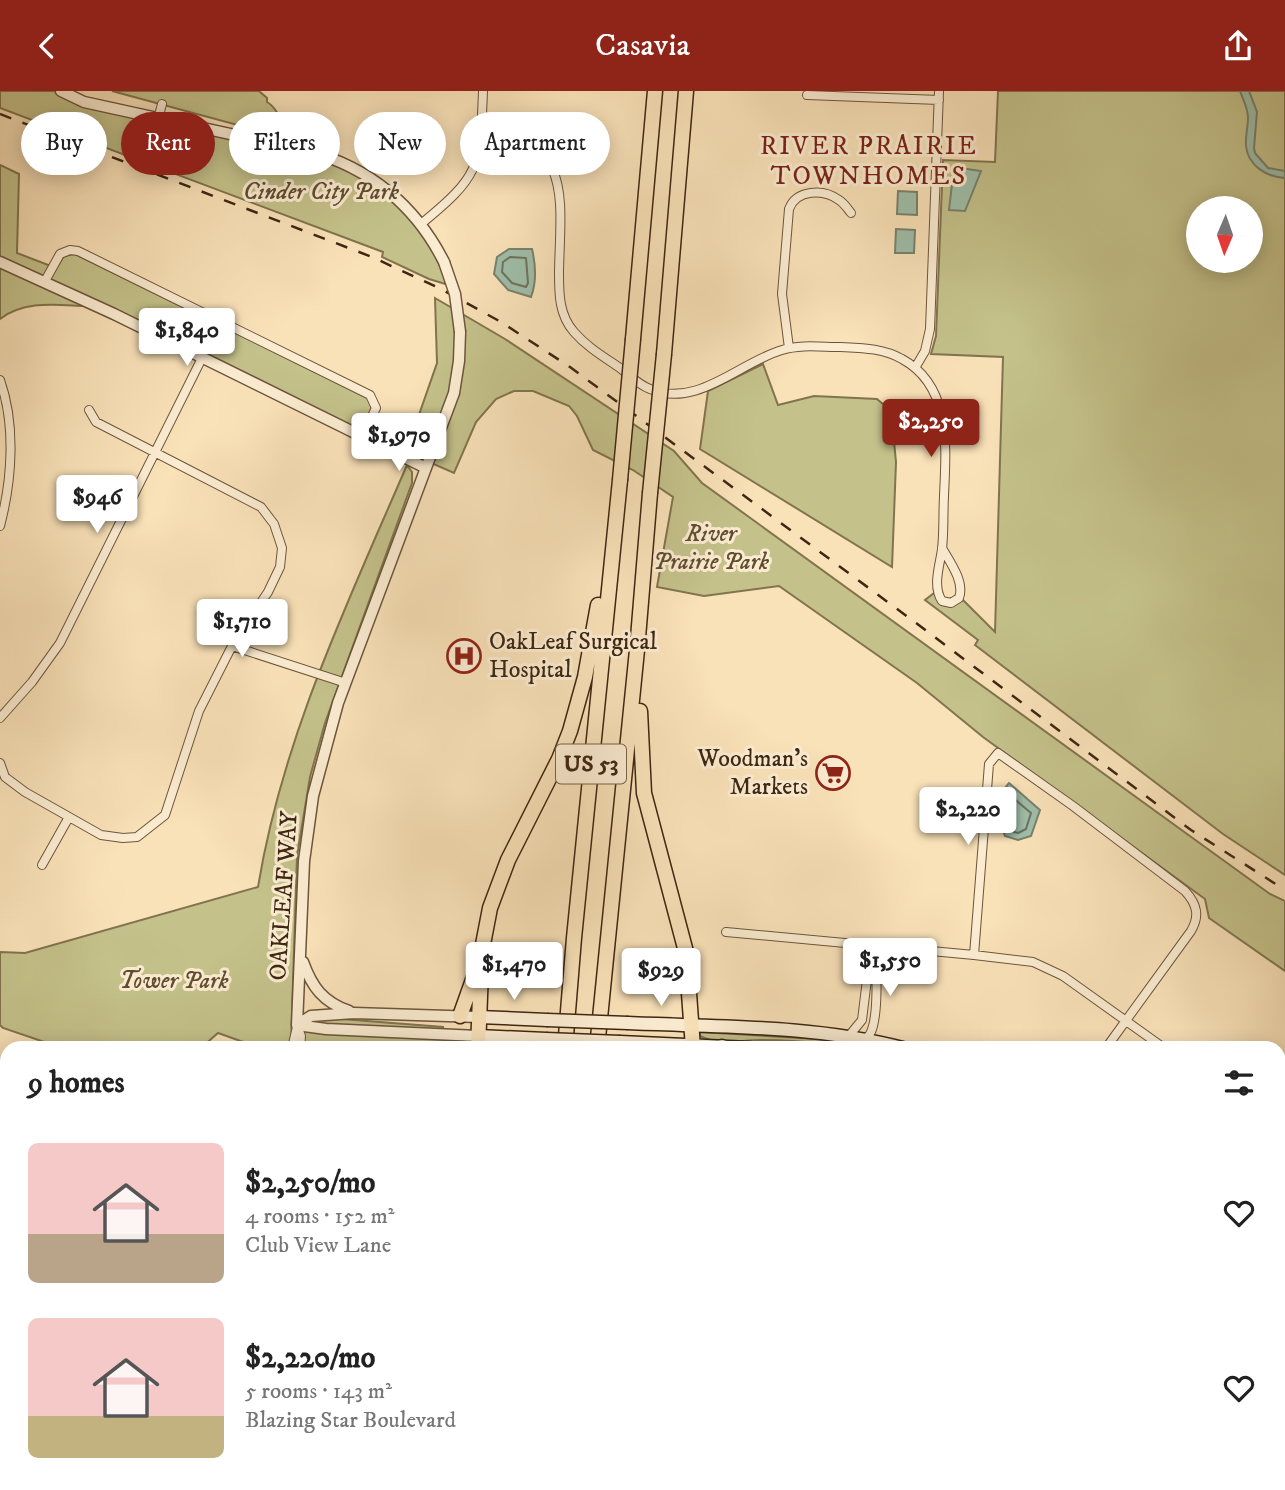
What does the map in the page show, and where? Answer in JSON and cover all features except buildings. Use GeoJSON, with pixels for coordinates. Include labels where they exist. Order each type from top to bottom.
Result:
{"type":"FeatureCollection","features":[{"type":"Feature","properties":{"kind":"highway","name":"US 53"},"geometry":{"type":"LineString","coordinates":[[566,1041],[655,91]]}},
{"type":"Feature","properties":{"kind":"highway","name":"US 53"},"geometry":{"type":"LineString","coordinates":[[598,1041],[637,650],[686,91]]}},
{"type":"Feature","properties":{"kind":"highway"},"geometry":{"type":"LineString","coordinates":[[460,1016],[480,960],[488,917],[508,860],[559,759],[579,704],[612,546]]}},
{"type":"Feature","properties":{"kind":"highway"},"geometry":{"type":"LineString","coordinates":[[637,650],[644,793],[684,941],[689,972],[693,1041]]}},
{"type":"Feature","properties":{"kind":"highway"},"geometry":{"type":"LineString","coordinates":[[478,1041],[480,960]]}},
{"type":"Feature","properties":{"kind":"main road"},"geometry":{"type":"LineString","coordinates":[[480,1017],[797,1031],[842,1041]]}},
{"type":"Feature","properties":{"kind":"main road"},"geometry":{"type":"LineString","coordinates":[[501,1041],[600,1041]]}},
{"type":"Feature","properties":{"kind":"main road"},"geometry":{"type":"LineString","coordinates":[[860,1041],[868,1041]]}},
{"type":"Feature","properties":{"kind":"street","name":"OAKLEAF WAY"},"geometry":{"type":"LineString","coordinates":[[61,91],[84,102],[128,112]]}},
{"type":"Feature","properties":{"kind":"street"},"geometry":{"type":"LineString","coordinates":[[482,112],[483,91]]}},
{"type":"Feature","properties":{"kind":"street"},"geometry":{"type":"LineString","coordinates":[[807,95],[939,96],[930,329],[925,351],[915,368]]}},
{"type":"Feature","properties":{"kind":"street"},"geometry":{"type":"LineString","coordinates":[[160,112],[162,104]]}},
{"type":"Feature","properties":{"kind":"street","name":"OAKLEAF WAY"},"geometry":{"type":"LineString","coordinates":[[215,131],[307,151],[338,161],[381,184],[421,224],[444,262],[455,294],[460,332],[454,393],[346,683],[313,796],[304,861],[297,1025]]}},
{"type":"Feature","properties":{"kind":"street"},"geometry":{"type":"LineString","coordinates":[[421,224],[452,199],[472,175]]}},
{"type":"Feature","properties":{"kind":"street"},"geometry":{"type":"LineString","coordinates":[[555,175],[559,189],[559,291],[565,320],[584,342],[645,387],[662,394],[691,392],[789,348],[869,348],[902,359],[915,368],[935,393],[944,422],[942,548],[938,592],[942,601],[951,603],[959,598],[961,591],[942,548]]}},
{"type":"Feature","properties":{"kind":"street"},"geometry":{"type":"LineString","coordinates":[[789,348],[782,283],[791,202],[803,194],[828,194],[837,198],[851,213]]}},
{"type":"Feature","properties":{"kind":"street"},"geometry":{"type":"LineString","coordinates":[[45,281],[57,257],[67,250],[78,251],[103,263],[370,395],[376,408],[362,437]]}},
{"type":"Feature","properties":{"kind":"street"},"geometry":{"type":"LineString","coordinates":[[0,262],[45,281],[426,468]]}},
{"type":"Feature","properties":{"kind":"street"},"geometry":{"type":"LineString","coordinates":[[0,717],[32,682],[60,643],[202,358]]}},
{"type":"Feature","properties":{"kind":"street"},"geometry":{"type":"LineString","coordinates":[[0,380],[7,411],[10,456],[5,509],[0,526]]}},
{"type":"Feature","properties":{"kind":"street"},"geometry":{"type":"LineString","coordinates":[[0,763],[5,776],[25,792],[101,835],[137,837],[165,815],[199,711],[232,646],[268,591],[280,567],[282,548],[274,524],[261,507],[96,422],[89,410]]}},
{"type":"Feature","properties":{"kind":"street"},"geometry":{"type":"LineString","coordinates":[[232,646],[346,683]]}},
{"type":"Feature","properties":{"kind":"street"},"geometry":{"type":"LineString","coordinates":[[974,954],[989,764],[998,753],[1185,891],[1196,907],[1197,918],[1191,931],[1111,1041]]}},
{"type":"Feature","properties":{"kind":"street"},"geometry":{"type":"LineString","coordinates":[[41,865],[69,817]]}},
{"type":"Feature","properties":{"kind":"street"},"geometry":{"type":"LineString","coordinates":[[726,932],[1018,959],[1048,968],[1063,976],[1154,1041]]}},
{"type":"Feature","properties":{"kind":"street"},"geometry":{"type":"LineString","coordinates":[[865,1040],[874,1024],[877,964],[874,946]]}},
{"type":"Feature","properties":{"kind":"street"},"geometry":{"type":"LineString","coordinates":[[852,1041],[862,1020],[869,963],[874,946]]}},
{"type":"Feature","properties":{"kind":"street"},"geometry":{"type":"LineString","coordinates":[[301,956],[309,980],[323,998],[354,1013]]}},
{"type":"Feature","properties":{"kind":"street"},"geometry":{"type":"LineString","coordinates":[[294,1041],[297,1025],[311,1016],[354,1013],[480,1017]]}},
{"type":"Feature","properties":{"kind":"street"},"geometry":{"type":"LineString","coordinates":[[297,1025],[466,1041]]}},
{"type":"Feature","properties":{"kind":"street"},"geometry":{"type":"LineString","coordinates":[[297,1025],[301,1041]]}},
{"type":"Feature","properties":{"kind":"green space"},"geometry":{"type":"Polygon","coordinates":[[[0,91],[63,91],[70,97],[132,112],[121,112],[121,153],[107,148],[107,112],[21,112],[21,116],[0,108],[0,91]]]}},
{"type":"Feature","properties":{"kind":"green space"},"geometry":{"type":"Polygon","coordinates":[[[112,91],[259,91],[277,112],[229,112],[229,123],[215,119],[215,112],[190,112],[112,91]]]}},
{"type":"Feature","properties":{"kind":"green space"},"geometry":{"type":"Polygon","coordinates":[[[998,91],[1285,91],[1285,875],[1223,834],[975,645],[978,640],[925,600],[934,593],[939,603],[951,606],[963,600],[995,632],[1003,357],[931,354],[936,336],[943,160],[995,162],[998,91]]]}},
{"type":"Feature","properties":{"kind":"green space","name":"Cinder City Park"},"geometry":{"type":"Polygon","coordinates":[[[215,132],[229,135],[229,175],[340,175],[340,162],[344,163],[354,170],[354,175],[360,175],[411,212],[452,286],[429,279],[382,257],[383,252],[178,175],[215,175],[215,132]]]}},
{"type":"Feature","properties":{"kind":"green space"},"geometry":{"type":"Polygon","coordinates":[[[0,165],[19,174],[17,253],[56,268],[64,256],[75,254],[368,398],[372,409],[364,425],[407,444],[402,456],[85,306],[30,306],[0,319],[0,165]]]}},
{"type":"Feature","properties":{"kind":"green space","name":"River Prairie Park"},"geometry":{"type":"Polygon","coordinates":[[[435,298],[505,339],[674,451],[702,483],[1270,894],[1285,901],[1285,971],[1209,918],[1205,899],[983,737],[917,683],[779,586],[704,596],[657,587],[673,497],[633,470],[593,450],[577,416],[569,406],[533,391],[514,391],[496,399],[476,422],[454,473],[406,452],[437,363],[435,298]]]}},
{"type":"Feature","properties":{"kind":"green space"},"geometry":{"type":"Polygon","coordinates":[[[763,364],[778,405],[814,396],[877,399],[891,411],[896,462],[892,567],[700,449],[708,391],[763,364]]]}},
{"type":"Feature","properties":{"kind":"green space","name":"Tower Park"},"geometry":{"type":"Polygon","coordinates":[[[407,465],[412,472],[412,483],[325,723],[310,777],[297,856],[291,1041],[240,1041],[218,1033],[209,1041],[41,1041],[3,1028],[0,1025],[0,952],[25,953],[258,887],[283,778],[319,672],[407,465]]]}},
{"type":"Feature","properties":{"kind":"green space"},"geometry":{"type":"Polygon","coordinates":[[[303,1016],[443,1027],[446,1041],[302,1041],[303,1016]]]}},
{"type":"Feature","properties":{"kind":"green space"},"geometry":{"type":"Polygon","coordinates":[[[700,1032],[835,1040],[717,1041],[700,1036],[700,1032]]]}},
{"type":"Feature","properties":{"kind":"water"},"geometry":{"type":"Polygon","coordinates":[[[1240,91],[1249,91],[1257,112],[1255,153],[1268,168],[1285,171],[1285,178],[1265,173],[1250,159],[1246,143],[1248,114],[1240,91]]]}},
{"type":"Feature","properties":{"kind":"water"},"geometry":{"type":"Polygon","coordinates":[[[954,167],[981,171],[965,211],[949,210],[954,167]]]}},
{"type":"Feature","properties":{"kind":"water"},"geometry":{"type":"Polygon","coordinates":[[[898,191],[917,192],[917,215],[897,214],[898,191]]]}},
{"type":"Feature","properties":{"kind":"water"},"geometry":{"type":"Polygon","coordinates":[[[896,229],[915,230],[914,253],[895,253],[896,229]]]}},
{"type":"Feature","properties":{"kind":"water"},"geometry":{"type":"Polygon","coordinates":[[[509,249],[532,249],[535,273],[531,297],[508,290],[494,274],[497,257],[509,249]]]}},
{"type":"Feature","properties":{"kind":"water"},"geometry":{"type":"Polygon","coordinates":[[[1009,783],[1040,810],[1031,836],[1018,840],[1005,836],[1001,823],[1000,802],[1009,783]]]}},
{"type":"Feature","properties":{"kind":"railway"},"geometry":{"type":"LineString","coordinates":[[0,114],[372,257],[441,289],[501,322],[570,367],[1191,830],[1285,890]]}},
{"type":"Feature","properties":{"kind":"place","name":"OakLeaf Surgical Hospital"},"geometry":{"type":"Point","coordinates":[464,656]}},
{"type":"Feature","properties":{"kind":"place","name":"Woodman's Markets"},"geometry":{"type":"Point","coordinates":[833,773]}},
{"type":"Feature","properties":{"kind":"district","name":"RIVER PRAIRIE TOWNHOMES"},"geometry":{"type":"Point","coordinates":[869,160]}}]}
